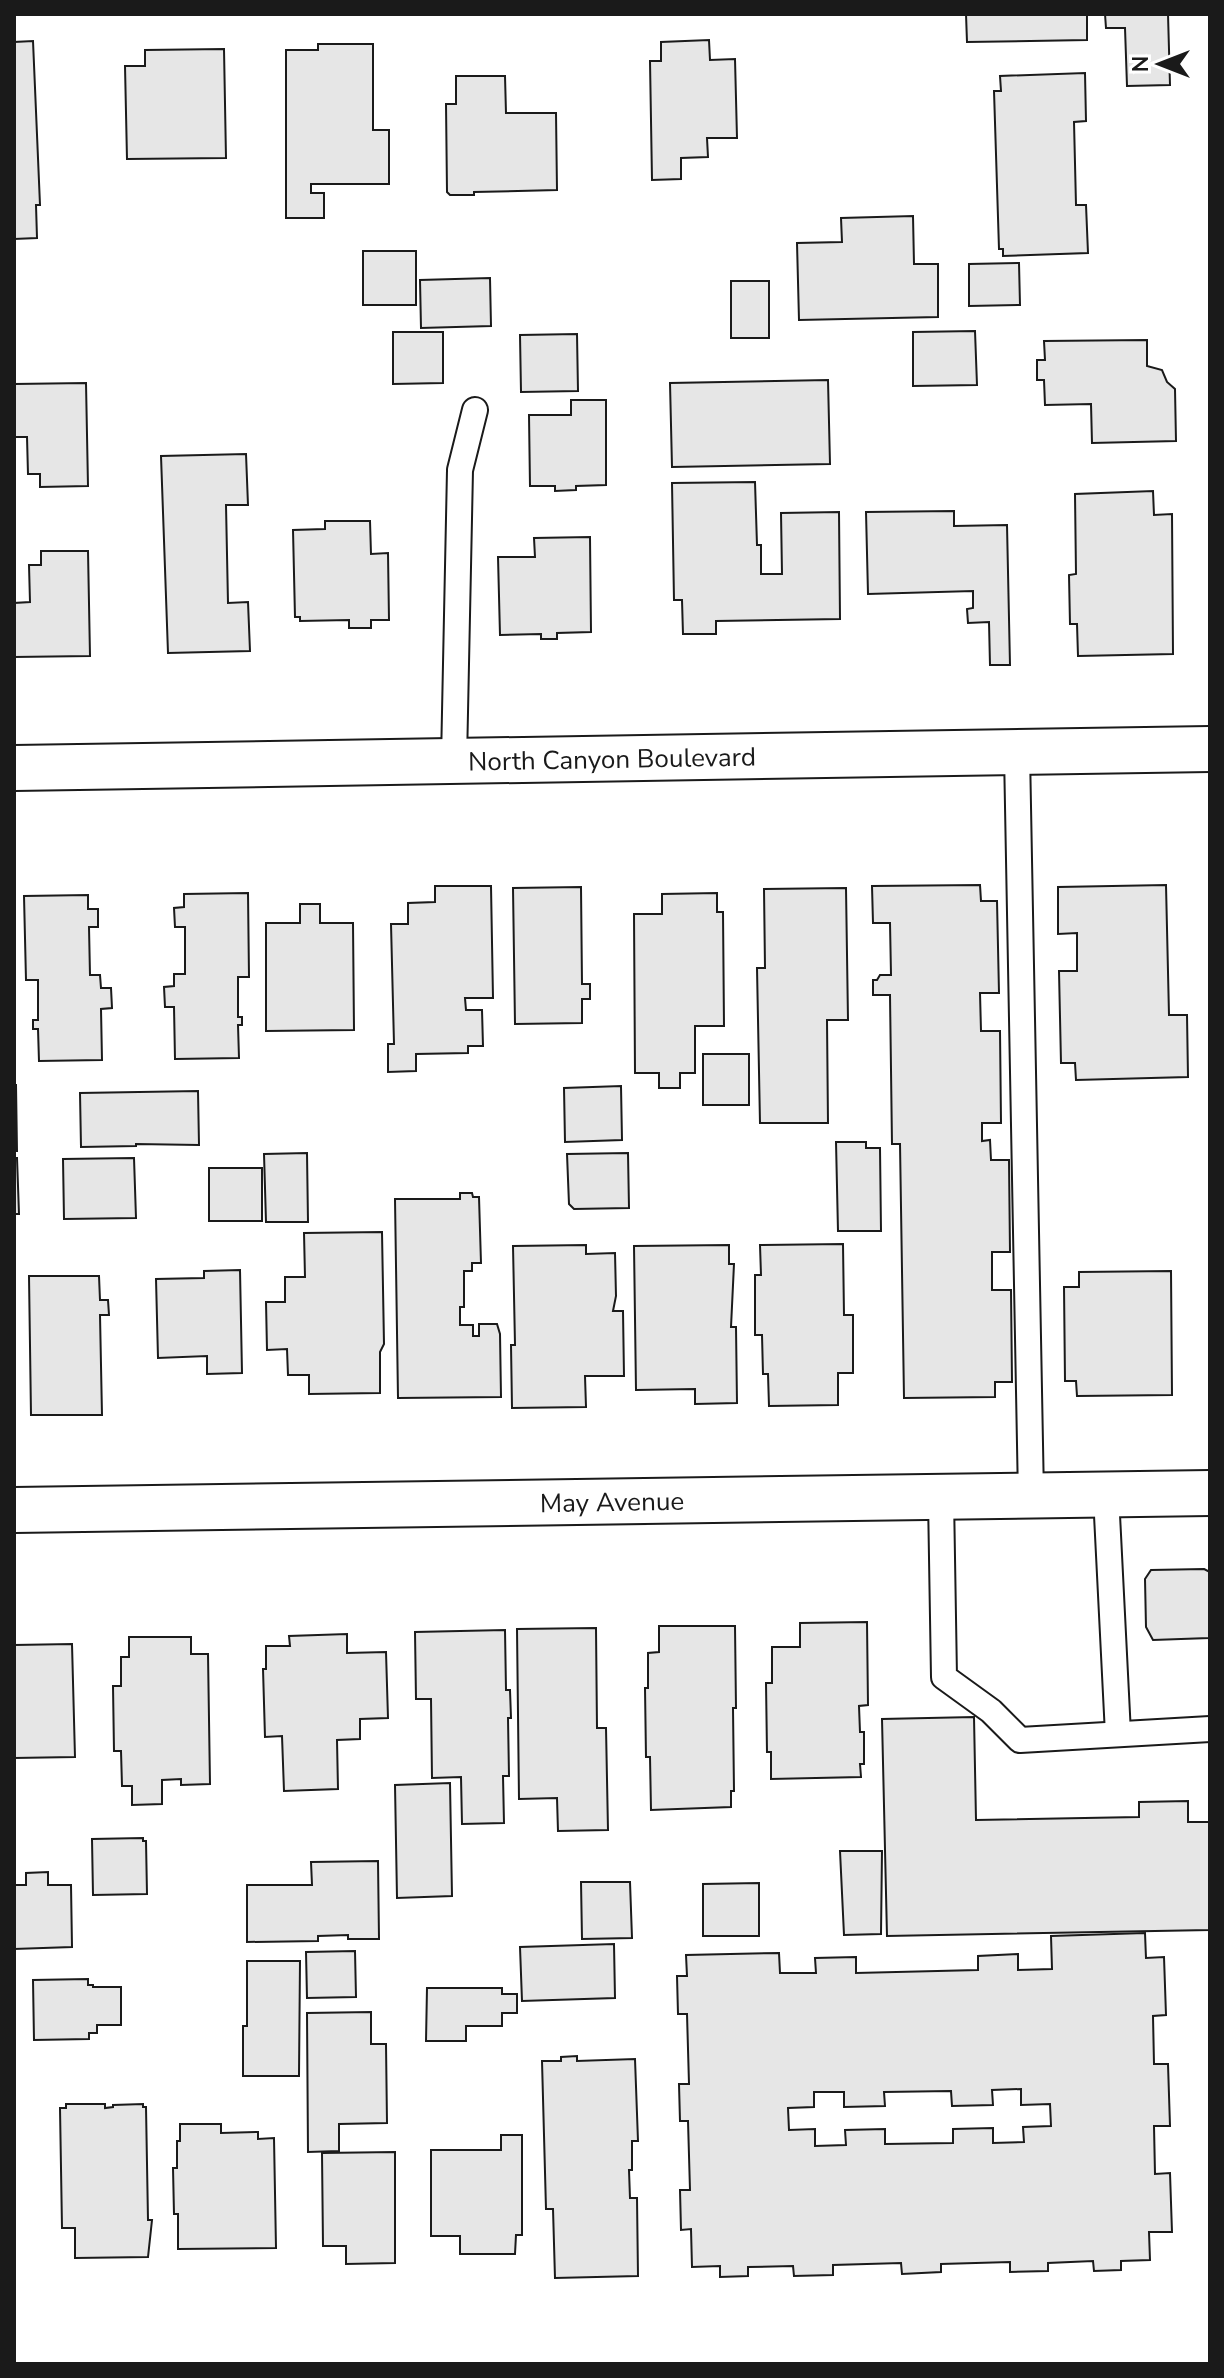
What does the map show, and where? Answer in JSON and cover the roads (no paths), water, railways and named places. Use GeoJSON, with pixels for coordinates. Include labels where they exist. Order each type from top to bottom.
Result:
{"type":"FeatureCollection","features":[{"type":"Feature","properties":{"kind":"street","name":"North Canyon Boulevard"},"geometry":{"type":"LineString","coordinates":[[14,768],[1210,749]]}},
{"type":"Feature","properties":{"kind":"street","name":"May Avenue"},"geometry":{"type":"LineString","coordinates":[[14,1510],[1210,1493]]}},
{"type":"Feature","properties":{"kind":"lane"},"geometry":{"type":"LineString","coordinates":[[454,761],[460,470],[475,410]]}},
{"type":"Feature","properties":{"kind":"lane"},"geometry":{"type":"LineString","coordinates":[[1017,753],[1031,1497]]}},
{"type":"Feature","properties":{"kind":"lane"},"geometry":{"type":"LineString","coordinates":[[1106,1495],[1118,1734]]}},
{"type":"Feature","properties":{"kind":"lane"},"geometry":{"type":"LineString","coordinates":[[941,1498],[944,1677],[991,1711],[1020,1740],[1210,1729]]}}]}
